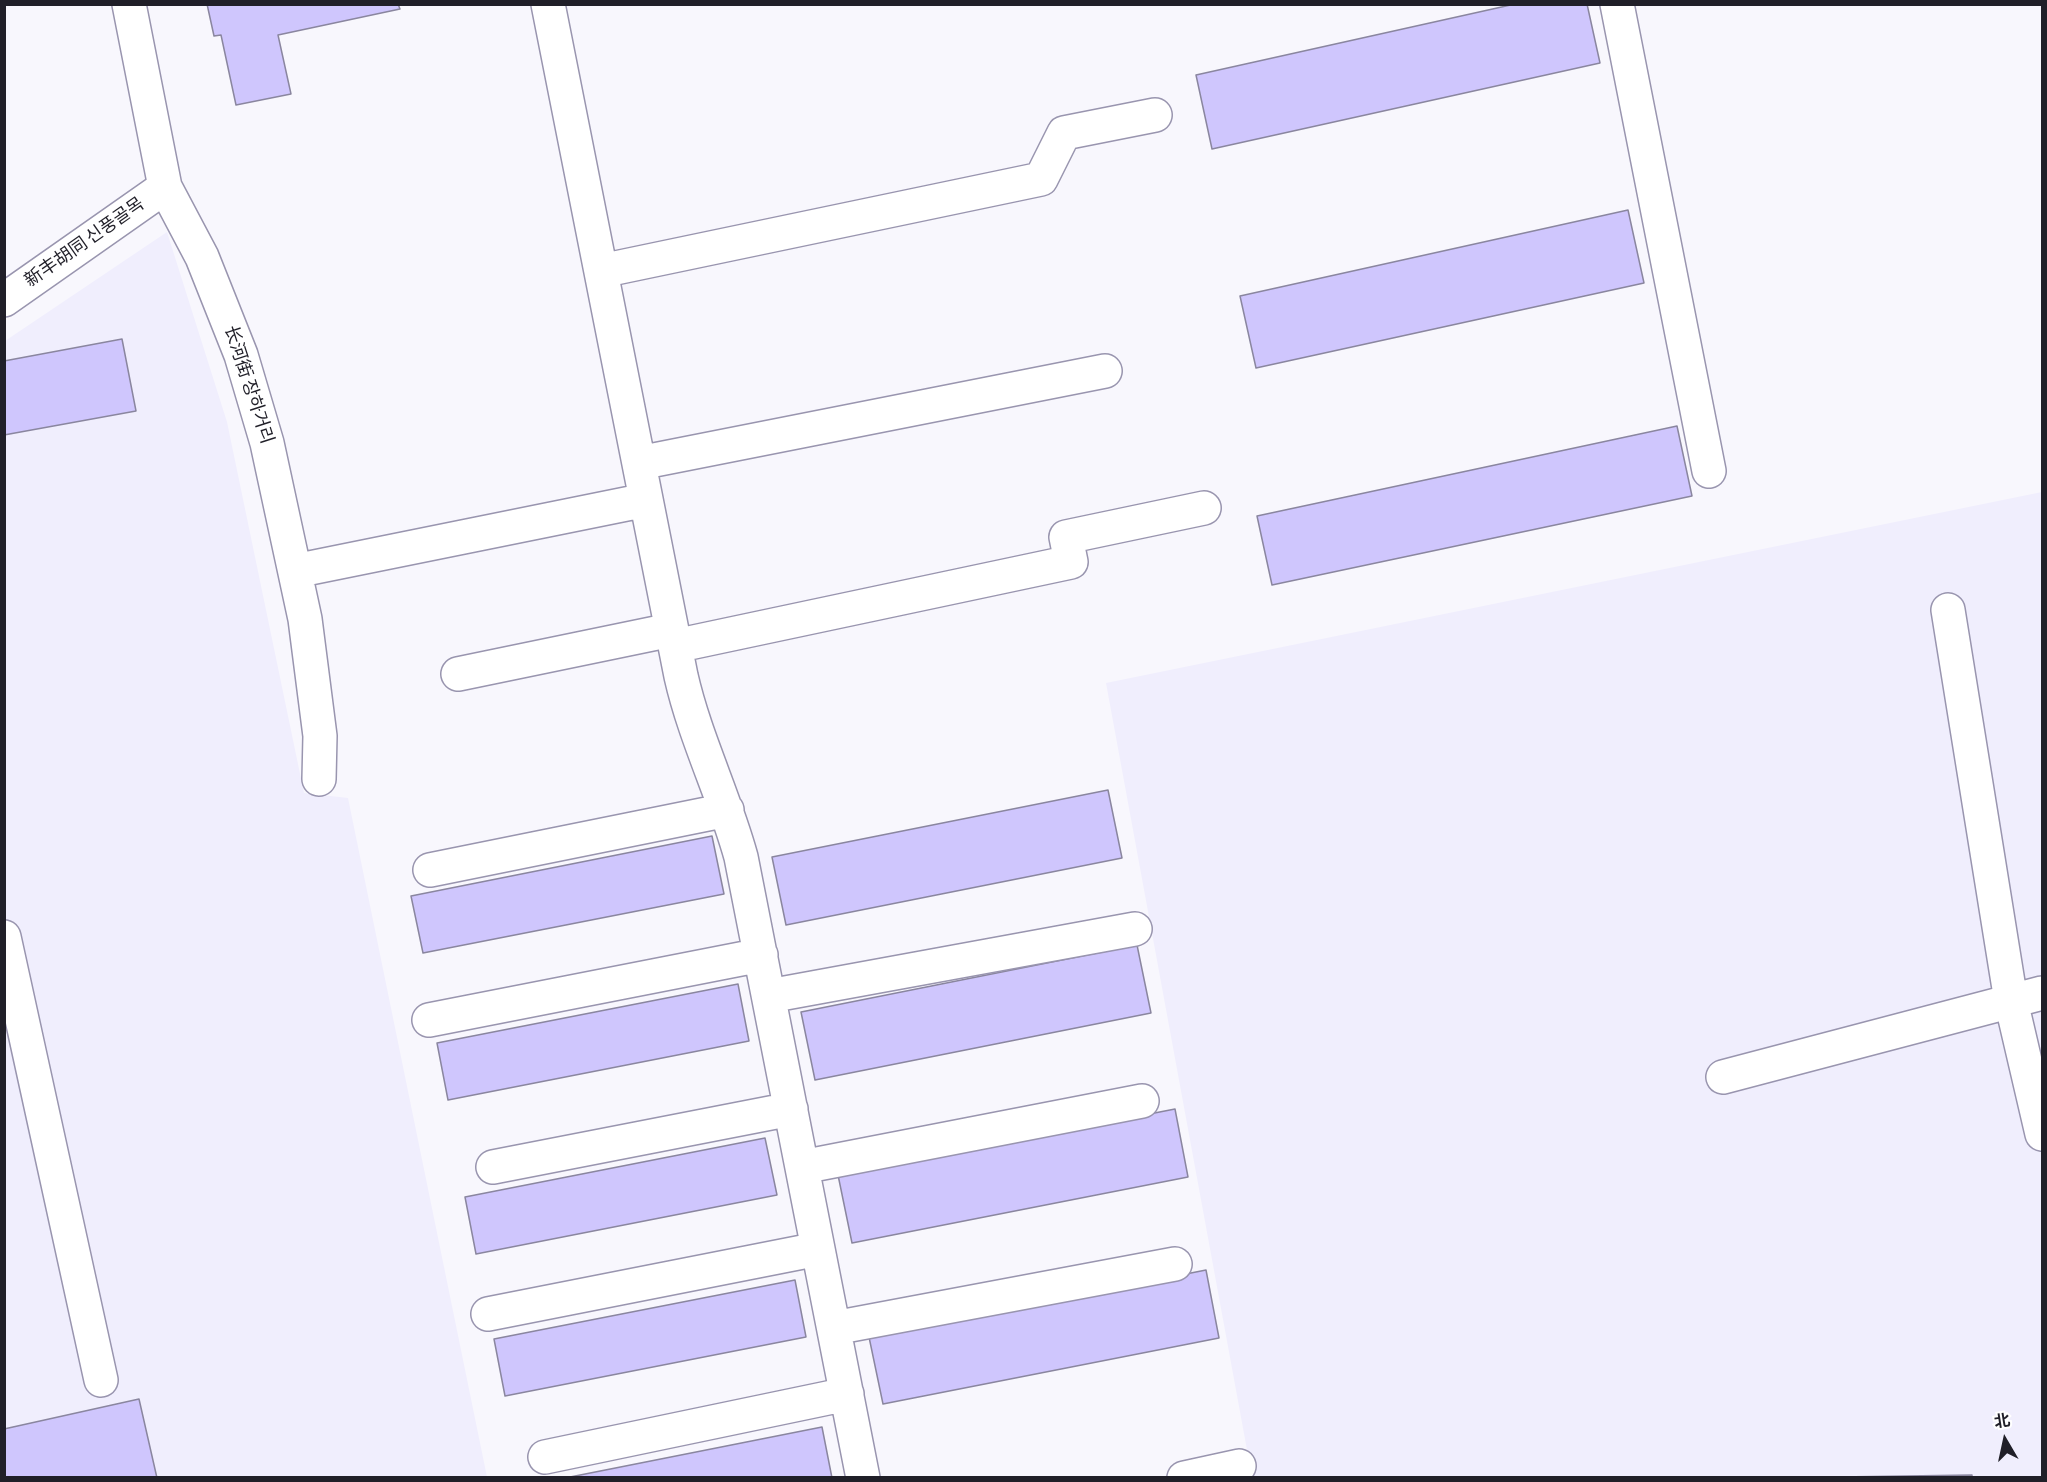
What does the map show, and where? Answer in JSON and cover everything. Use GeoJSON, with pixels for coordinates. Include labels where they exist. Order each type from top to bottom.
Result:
{"type":"FeatureCollection","features":[{"type":"Feature","properties":{"kind":"street","name":"长河街 장하거리"},"geometry":{"type":"LineString","coordinates":[[129,4],[165,187],[202,257],[241,355],[267,443],[305,619],[320,736],[319,779]]}},
{"type":"Feature","properties":{"kind":"street"},"geometry":{"type":"LineString","coordinates":[[548,4],[689,712],[727,810],[741,857],[863,1478]]}},
{"type":"Feature","properties":{"kind":"street"},"geometry":{"type":"LineString","coordinates":[[1617,4],[1709,471]]}},
{"type":"Feature","properties":{"kind":"street"},"geometry":{"type":"LineString","coordinates":[[601,272],[1041,179],[1064,133],[1155,115]]}},
{"type":"Feature","properties":{"kind":"street","name":"新丰胡同 신풍골목"},"geometry":{"type":"LineString","coordinates":[[4,300],[165,187]]}},
{"type":"Feature","properties":{"kind":"street"},"geometry":{"type":"LineString","coordinates":[[639,463],[1105,371]]}},
{"type":"Feature","properties":{"kind":"street"},"geometry":{"type":"LineString","coordinates":[[295,571],[646,500]]}},
{"type":"Feature","properties":{"kind":"street"},"geometry":{"type":"LineString","coordinates":[[458,674],[673,638],[1071,562],[1066,537],[1204,508]]}},
{"type":"Feature","properties":{"kind":"street"},"geometry":{"type":"LineString","coordinates":[[1947,610],[2011,1001],[2043,1134]]}},
{"type":"Feature","properties":{"kind":"street"},"geometry":{"type":"LineString","coordinates":[[430,870],[727,810]]}},
{"type":"Feature","properties":{"kind":"street"},"geometry":{"type":"LineString","coordinates":[[769,996],[1135,929]]}},
{"type":"Feature","properties":{"kind":"street"},"geometry":{"type":"LineString","coordinates":[[4,938],[101,1380]]}},
{"type":"Feature","properties":{"kind":"street"},"geometry":{"type":"LineString","coordinates":[[429,1020],[761,955]]}},
{"type":"Feature","properties":{"kind":"street"},"geometry":{"type":"LineString","coordinates":[[1723,1077],[2043,993]]}},
{"type":"Feature","properties":{"kind":"street"},"geometry":{"type":"LineString","coordinates":[[802,1167],[1142,1101]]}},
{"type":"Feature","properties":{"kind":"street"},"geometry":{"type":"LineString","coordinates":[[493,1167],[791,1109]]}},
{"type":"Feature","properties":{"kind":"street"},"geometry":{"type":"LineString","coordinates":[[488,1314],[818,1249]]}},
{"type":"Feature","properties":{"kind":"street"},"geometry":{"type":"LineString","coordinates":[[834,1328],[1174,1264]]}},
{"type":"Feature","properties":{"kind":"street"},"geometry":{"type":"LineString","coordinates":[[545,1457],[847,1395]]}},
{"type":"Feature","properties":{"kind":"street"},"geometry":{"type":"LineString","coordinates":[[1184,1478],[1239,1466]]}},
{"type":"Feature","properties":{"kind":"shaded area"},"geometry":{"type":"Polygon","coordinates":[[[167,232],[227,422],[304,793],[348,798],[487,1477],[5,1478],[5,341],[167,232]]]}},
{"type":"Feature","properties":{"kind":"shaded area"},"geometry":{"type":"Polygon","coordinates":[[[2042,492],[2042,1477],[1252,1477],[1106,683],[2042,492]]]}},
{"type":"Feature","properties":{"kind":"building"},"geometry":{"type":"Polygon","coordinates":[[[207,4],[398,4],[400,9],[278,35],[291,94],[236,105],[221,35],[214,36],[207,4]]]}},
{"type":"Feature","properties":{"kind":"building"},"geometry":{"type":"Polygon","coordinates":[[[1515,4],[1587,4],[1600,63],[1212,149],[1196,75],[1515,4]]]}},
{"type":"Feature","properties":{"kind":"building"},"geometry":{"type":"Polygon","coordinates":[[[1628,210],[1644,283],[1256,368],[1240,296],[1628,210]]]}},
{"type":"Feature","properties":{"kind":"building"},"geometry":{"type":"Polygon","coordinates":[[[122,339],[136,411],[4,435],[4,361],[122,339]]]}},
{"type":"Feature","properties":{"kind":"building"},"geometry":{"type":"Polygon","coordinates":[[[1677,426],[1692,496],[1272,585],[1257,516],[1677,426]]]}},
{"type":"Feature","properties":{"kind":"building"},"geometry":{"type":"Polygon","coordinates":[[[1108,790],[1122,858],[786,925],[772,857],[1108,790]]]}},
{"type":"Feature","properties":{"kind":"building"},"geometry":{"type":"Polygon","coordinates":[[[712,836],[724,894],[423,953],[411,896],[712,836]]]}},
{"type":"Feature","properties":{"kind":"building"},"geometry":{"type":"Polygon","coordinates":[[[1137,945],[1151,1013],[815,1080],[801,1012],[1137,945]]]}},
{"type":"Feature","properties":{"kind":"building"},"geometry":{"type":"Polygon","coordinates":[[[738,984],[749,1041],[448,1100],[437,1043],[738,984]]]}},
{"type":"Feature","properties":{"kind":"building"},"geometry":{"type":"Polygon","coordinates":[[[1175,1109],[1188,1177],[852,1243],[838,1175],[1175,1109]]]}},
{"type":"Feature","properties":{"kind":"building"},"geometry":{"type":"Polygon","coordinates":[[[765,1138],[777,1195],[476,1254],[465,1197],[765,1138]]]}},
{"type":"Feature","properties":{"kind":"building"},"geometry":{"type":"Polygon","coordinates":[[[1206,1270],[1219,1338],[883,1404],[869,1337],[1206,1270]]]}},
{"type":"Feature","properties":{"kind":"building"},"geometry":{"type":"Polygon","coordinates":[[[795,1280],[806,1337],[505,1396],[494,1339],[795,1280]]]}},
{"type":"Feature","properties":{"kind":"building"},"geometry":{"type":"Polygon","coordinates":[[[139,1399],[157,1478],[4,1478],[4,1429],[139,1399]]]}},
{"type":"Feature","properties":{"kind":"building"},"geometry":{"type":"Polygon","coordinates":[[[822,1427],[832,1478],[565,1478],[822,1427]]]}},
{"type":"Feature","properties":{"kind":"building"},"geometry":{"type":"Polygon","coordinates":[[[1972,1475],[1972,1478],[1771,1478],[1972,1475]]]}}]}
